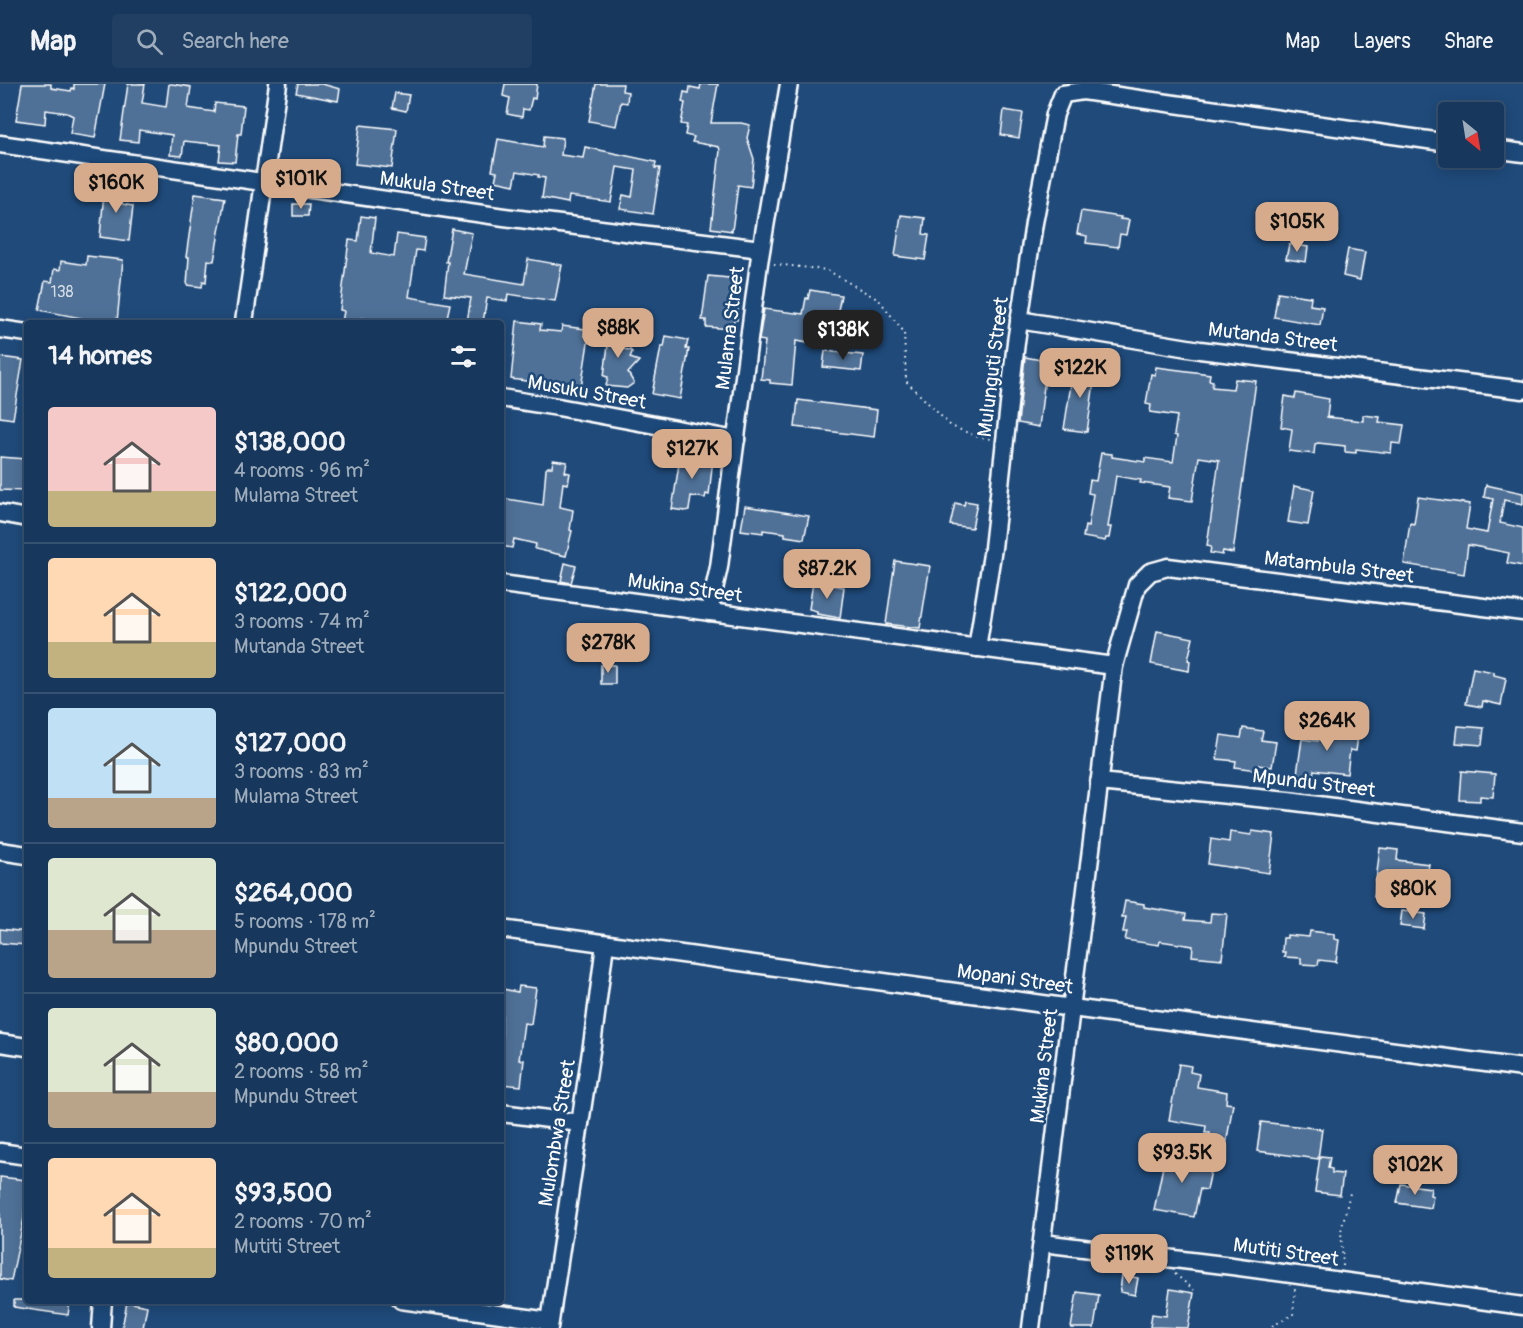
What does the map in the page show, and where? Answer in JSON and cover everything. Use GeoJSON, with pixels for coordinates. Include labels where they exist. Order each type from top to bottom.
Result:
{"type":"FeatureCollection","features":[{"type":"Feature","properties":{"kind":"street"},"geometry":{"type":"LineString","coordinates":[[244,320],[278,84]]}},
{"type":"Feature","properties":{"kind":"street","name":"Mulama Street"},"geometry":{"type":"LineString","coordinates":[[709,612],[719,567],[760,256],[789,84]]}},
{"type":"Feature","properties":{"kind":"street","name":"Mulunguti Street"},"geometry":{"type":"LineString","coordinates":[[977,648],[993,548],[1019,320],[1034,223],[1055,114],[1063,94],[1083,91],[1438,141]]}},
{"type":"Feature","properties":{"kind":"street","name":"Mukula Street"},"geometry":{"type":"LineString","coordinates":[[0,144],[100,160],[264,181],[760,256]]}},
{"type":"Feature","properties":{"kind":"street"},"geometry":{"type":"LineString","coordinates":[[1504,150],[1523,153]]}},
{"type":"Feature","properties":{"kind":"street","name":"Mutanda Street"},"geometry":{"type":"LineString","coordinates":[[1019,320],[1200,350],[1523,390]]}},
{"type":"Feature","properties":{"kind":"street"},"geometry":{"type":"LineString","coordinates":[[0,329],[24,333]]}},
{"type":"Feature","properties":{"kind":"street","name":"Musuku Street"},"geometry":{"type":"LineString","coordinates":[[504,398],[736,440]]}},
{"type":"Feature","properties":{"kind":"street"},"geometry":{"type":"LineString","coordinates":[[0,513],[24,517]]}},
{"type":"Feature","properties":{"kind":"street","name":"Matambula Street"},"geometry":{"type":"LineString","coordinates":[[1150,572],[1168,567],[1523,612]]}},
{"type":"Feature","properties":{"kind":"street","name":"Mukina Street"},"geometry":{"type":"LineString","coordinates":[[1032,1328],[1114,666],[1137,585],[1150,572]]}},
{"type":"Feature","properties":{"kind":"street","name":"Mukina Street"},"geometry":{"type":"LineString","coordinates":[[504,584],[1114,666]]}},
{"type":"Feature","properties":{"kind":"street","name":"Mpundu Street"},"geometry":{"type":"LineString","coordinates":[[1099,782],[1288,801],[1523,832]]}},
{"type":"Feature","properties":{"kind":"street"},"geometry":{"type":"LineString","coordinates":[[0,851],[24,855]]}},
{"type":"Feature","properties":{"kind":"street","name":"Mopani Street"},"geometry":{"type":"LineString","coordinates":[[504,929],[1523,1068]]}},
{"type":"Feature","properties":{"kind":"street","name":"Mulombwa Street"},"geometry":{"type":"LineString","coordinates":[[549,1325],[605,944]]}},
{"type":"Feature","properties":{"kind":"street"},"geometry":{"type":"LineString","coordinates":[[0,1043],[24,1047]]}},
{"type":"Feature","properties":{"kind":"street"},"geometry":{"type":"LineString","coordinates":[[504,1113],[580,1123]]}},
{"type":"Feature","properties":{"kind":"street"},"geometry":{"type":"LineString","coordinates":[[0,1152],[24,1156]]}},
{"type":"Feature","properties":{"kind":"street","name":"Mutiti Street"},"geometry":{"type":"LineString","coordinates":[[1042,1243],[1523,1306]]}},
{"type":"Feature","properties":{"kind":"street"},"geometry":{"type":"LineString","coordinates":[[101,1328],[103,1304]]}},
{"type":"Feature","properties":{"kind":"street"},"geometry":{"type":"LineString","coordinates":[[425,1304],[549,1325]]}},
{"type":"Feature","properties":{"kind":"path"},"geometry":{"type":"LineString","coordinates":[[760,256],[827,270],[879,300],[904,332],[906,381],[951,426],[978,437],[1005,442]]}},
{"type":"Feature","properties":{"kind":"path"},"geometry":{"type":"LineString","coordinates":[[1332,1280],[1343,1266],[1341,1232],[1350,1193]]}},
{"type":"Feature","properties":{"kind":"path"},"geometry":{"type":"LineString","coordinates":[[1272,1326],[1293,1315],[1293,1294],[1299,1275]]}},
{"type":"Feature","properties":{"kind":"building"},"geometry":{"type":"Polygon","coordinates":[[[22,84],[51,84],[51,88],[71,91],[72,88],[74,89],[74,84],[105,84],[95,138],[70,134],[73,116],[67,113],[46,110],[45,124],[16,120],[22,84]]]}},
{"type":"Feature","properties":{"kind":"building"},"geometry":{"type":"Polygon","coordinates":[[[128,84],[145,84],[142,103],[166,107],[169,84],[172,84],[191,87],[188,108],[214,112],[215,103],[244,106],[235,162],[219,161],[221,145],[184,141],[182,156],[170,155],[172,135],[139,130],[138,142],[120,140],[128,84]]]}},
{"type":"Feature","properties":{"kind":"building"},"geometry":{"type":"Polygon","coordinates":[[[298,84],[322,84],[340,89],[338,101],[296,93],[298,84]]]}},
{"type":"Feature","properties":{"kind":"building"},"geometry":{"type":"Polygon","coordinates":[[[505,84],[537,84],[535,99],[532,98],[529,110],[523,109],[522,117],[507,114],[510,98],[503,96],[505,84]]]}},
{"type":"Feature","properties":{"kind":"building"},"geometry":{"type":"Polygon","coordinates":[[[596,84],[623,84],[622,91],[628,92],[627,103],[621,102],[616,126],[589,121],[596,84]]]}},
{"type":"Feature","properties":{"kind":"building"},"geometry":{"type":"Polygon","coordinates":[[[701,84],[718,84],[711,123],[750,125],[747,138],[754,159],[751,187],[738,185],[732,231],[711,228],[719,147],[692,142],[694,137],[685,135],[687,125],[681,124],[685,103],[682,102],[684,92],[689,93],[690,87],[700,89],[701,84]]]}},
{"type":"Feature","properties":{"kind":"building"},"geometry":{"type":"Polygon","coordinates":[[[395,93],[409,95],[406,111],[392,108],[395,93]]]}},
{"type":"Feature","properties":{"kind":"building"},"geometry":{"type":"Polygon","coordinates":[[[1004,110],[1023,113],[1019,138],[1001,135],[1004,110]]]}},
{"type":"Feature","properties":{"kind":"building"},"geometry":{"type":"Polygon","coordinates":[[[360,125],[397,129],[392,168],[355,164],[360,125]]]}},
{"type":"Feature","properties":{"kind":"building"},"geometry":{"type":"Polygon","coordinates":[[[544,136],[563,138],[561,155],[583,158],[585,147],[656,162],[655,168],[660,168],[653,214],[620,209],[623,195],[632,197],[636,170],[617,167],[611,202],[569,196],[568,203],[542,198],[545,178],[517,171],[514,185],[495,181],[497,172],[492,171],[498,139],[543,147],[544,136]]]}},
{"type":"Feature","properties":{"kind":"building"},"geometry":{"type":"Polygon","coordinates":[[[105,182],[124,185],[122,204],[133,206],[129,241],[100,237],[105,182]]]}},
{"type":"Feature","properties":{"kind":"building"},"geometry":{"type":"Polygon","coordinates":[[[195,194],[225,198],[214,261],[208,260],[206,282],[203,281],[202,287],[187,285],[189,257],[186,257],[195,194]]]}},
{"type":"Feature","properties":{"kind":"building"},"geometry":{"type":"Polygon","coordinates":[[[293,204],[309,204],[308,216],[293,216],[293,204]]]}},
{"type":"Feature","properties":{"kind":"building"},"geometry":{"type":"Polygon","coordinates":[[[1081,211],[1129,220],[1126,235],[1120,234],[1118,247],[1086,243],[1087,236],[1077,234],[1081,211]]]}},
{"type":"Feature","properties":{"kind":"building"},"geometry":{"type":"Polygon","coordinates":[[[901,215],[925,218],[923,234],[929,235],[925,260],[895,256],[901,215]]]}},
{"type":"Feature","properties":{"kind":"building"},"geometry":{"type":"Polygon","coordinates":[[[361,216],[375,218],[371,253],[394,257],[397,234],[425,238],[423,251],[416,250],[409,297],[450,304],[446,320],[361,318],[361,320],[342,320],[344,311],[340,310],[349,240],[358,241],[361,216]]]}},
{"type":"Feature","properties":{"kind":"building"},"geometry":{"type":"Polygon","coordinates":[[[452,229],[472,233],[464,274],[524,284],[528,259],[562,265],[555,301],[508,294],[507,301],[487,298],[483,320],[467,320],[471,298],[444,295],[448,262],[446,262],[452,229]]]}},
{"type":"Feature","properties":{"kind":"building"},"geometry":{"type":"Polygon","coordinates":[[[1289,244],[1308,247],[1306,262],[1286,259],[1289,244]]]}},
{"type":"Feature","properties":{"kind":"building"},"geometry":{"type":"Polygon","coordinates":[[[1348,249],[1365,252],[1360,280],[1343,276],[1348,249]]]}},
{"type":"Feature","properties":{"kind":"building"},"geometry":{"type":"Polygon","coordinates":[[[87,256],[123,260],[117,320],[80,320],[81,318],[39,310],[45,281],[52,282],[54,269],[60,270],[61,261],[86,265],[87,256]]]}},
{"type":"Feature","properties":{"kind":"building"},"geometry":{"type":"Polygon","coordinates":[[[708,276],[740,279],[737,320],[734,319],[733,329],[706,327],[706,320],[702,320],[708,276]]]}},
{"type":"Feature","properties":{"kind":"building"},"geometry":{"type":"Polygon","coordinates":[[[810,290],[841,295],[831,347],[796,341],[792,385],[770,383],[770,380],[761,379],[765,341],[759,340],[764,309],[803,314],[810,290]]]}},
{"type":"Feature","properties":{"kind":"building"},"geometry":{"type":"Polygon","coordinates":[[[1278,292],[1311,297],[1310,305],[1323,307],[1320,325],[1274,317],[1278,292]]]}},
{"type":"Feature","properties":{"kind":"building"},"geometry":{"type":"Polygon","coordinates":[[[517,321],[541,324],[540,330],[561,332],[562,326],[585,329],[584,336],[589,336],[581,388],[511,379],[517,321]]]}},
{"type":"Feature","properties":{"kind":"building"},"geometry":{"type":"Polygon","coordinates":[[[606,325],[626,328],[623,349],[630,350],[632,352],[630,358],[639,361],[628,373],[634,383],[627,388],[606,386],[608,377],[604,376],[608,345],[604,344],[606,325]]]}},
{"type":"Feature","properties":{"kind":"building"},"geometry":{"type":"Polygon","coordinates":[[[666,336],[688,340],[686,349],[689,349],[680,399],[652,394],[661,347],[664,347],[666,336]]]}},
{"type":"Feature","properties":{"kind":"building"},"geometry":{"type":"Polygon","coordinates":[[[825,351],[863,355],[861,371],[823,367],[825,351]]]}},
{"type":"Feature","properties":{"kind":"building"},"geometry":{"type":"Polygon","coordinates":[[[0,357],[23,360],[13,419],[0,417],[0,357]]]}},
{"type":"Feature","properties":{"kind":"building"},"geometry":{"type":"Polygon","coordinates":[[[1025,357],[1047,361],[1039,427],[1018,423],[1025,357]]]}},
{"type":"Feature","properties":{"kind":"building"},"geometry":{"type":"Polygon","coordinates":[[[1074,365],[1096,368],[1087,432],[1064,429],[1074,365]]]}},
{"type":"Feature","properties":{"kind":"building"},"geometry":{"type":"Polygon","coordinates":[[[1156,367],[1210,374],[1209,380],[1213,381],[1212,387],[1233,389],[1235,379],[1256,381],[1233,553],[1223,551],[1222,555],[1210,553],[1211,547],[1207,546],[1219,460],[1199,457],[1192,501],[1168,498],[1170,487],[1140,483],[1141,480],[1116,476],[1108,527],[1111,527],[1109,538],[1105,541],[1083,537],[1085,526],[1088,527],[1093,494],[1088,493],[1090,480],[1096,481],[1101,453],[1145,462],[1145,458],[1173,462],[1177,416],[1150,412],[1151,405],[1146,404],[1151,374],[1155,375],[1156,367]]]}},
{"type":"Feature","properties":{"kind":"building"},"geometry":{"type":"Polygon","coordinates":[[[1296,393],[1329,399],[1327,417],[1363,421],[1363,415],[1380,417],[1379,422],[1404,425],[1401,444],[1392,443],[1391,453],[1356,449],[1356,453],[1345,452],[1345,446],[1318,443],[1315,444],[1314,454],[1289,451],[1292,429],[1281,427],[1285,396],[1295,398],[1296,393]]]}},
{"type":"Feature","properties":{"kind":"building"},"geometry":{"type":"Polygon","coordinates":[[[798,400],[877,410],[874,437],[795,427],[798,400]]]}},
{"type":"Feature","properties":{"kind":"building"},"geometry":{"type":"Polygon","coordinates":[[[681,451],[713,458],[709,495],[706,494],[705,498],[691,496],[689,510],[685,511],[672,509],[681,451]]]}},
{"type":"Feature","properties":{"kind":"building"},"geometry":{"type":"Polygon","coordinates":[[[0,457],[24,459],[24,491],[0,490],[0,457]]]}},
{"type":"Feature","properties":{"kind":"building"},"geometry":{"type":"Polygon","coordinates":[[[553,460],[567,462],[565,472],[570,473],[568,484],[563,483],[560,507],[573,510],[570,530],[572,531],[566,556],[535,549],[536,544],[514,539],[512,548],[504,547],[504,498],[543,505],[546,469],[552,467],[553,460]]]}},
{"type":"Feature","properties":{"kind":"building"},"geometry":{"type":"Polygon","coordinates":[[[1486,485],[1523,493],[1523,504],[1504,500],[1500,523],[1523,528],[1523,566],[1507,563],[1509,553],[1468,545],[1464,574],[1404,564],[1410,523],[1414,524],[1418,497],[1470,504],[1466,529],[1487,533],[1493,499],[1484,497],[1486,485]]]}},
{"type":"Feature","properties":{"kind":"building"},"geometry":{"type":"Polygon","coordinates":[[[1294,486],[1314,490],[1308,525],[1288,522],[1294,486]]]}},
{"type":"Feature","properties":{"kind":"building"},"geometry":{"type":"Polygon","coordinates":[[[965,501],[977,503],[972,528],[950,525],[955,503],[964,505],[965,501]]]}},
{"type":"Feature","properties":{"kind":"building"},"geometry":{"type":"Polygon","coordinates":[[[745,506],[809,516],[804,539],[785,536],[785,533],[741,530],[745,506]]]}},
{"type":"Feature","properties":{"kind":"building"},"geometry":{"type":"Polygon","coordinates":[[[895,561],[930,566],[920,628],[886,624],[895,561]]]}},
{"type":"Feature","properties":{"kind":"building"},"geometry":{"type":"Polygon","coordinates":[[[565,563],[576,566],[571,583],[561,581],[565,563]]]}},
{"type":"Feature","properties":{"kind":"building"},"geometry":{"type":"Polygon","coordinates":[[[813,582],[844,587],[840,618],[817,614],[817,611],[809,609],[813,582]]]}},
{"type":"Feature","properties":{"kind":"building"},"geometry":{"type":"Polygon","coordinates":[[[1157,631],[1193,638],[1188,660],[1190,661],[1189,671],[1151,664],[1157,631]]]}},
{"type":"Feature","properties":{"kind":"building"},"geometry":{"type":"Polygon","coordinates":[[[601,665],[615,665],[615,684],[601,684],[601,665]]]}},
{"type":"Feature","properties":{"kind":"building"},"geometry":{"type":"Polygon","coordinates":[[[1473,668],[1494,672],[1494,675],[1506,678],[1501,705],[1483,701],[1482,707],[1466,704],[1473,668]]]}},
{"type":"Feature","properties":{"kind":"building"},"geometry":{"type":"Polygon","coordinates":[[[1320,724],[1340,727],[1339,733],[1358,736],[1356,751],[1350,750],[1347,774],[1314,770],[1313,776],[1297,774],[1302,739],[1318,741],[1320,724]]]}},
{"type":"Feature","properties":{"kind":"building"},"geometry":{"type":"Polygon","coordinates":[[[1458,726],[1484,728],[1482,745],[1456,743],[1458,726]]]}},
{"type":"Feature","properties":{"kind":"building"},"geometry":{"type":"Polygon","coordinates":[[[1243,728],[1263,731],[1261,740],[1276,742],[1272,767],[1258,765],[1257,770],[1235,767],[1236,761],[1217,759],[1221,735],[1241,738],[1243,728]]]}},
{"type":"Feature","properties":{"kind":"building"},"geometry":{"type":"Polygon","coordinates":[[[1462,771],[1495,774],[1493,797],[1480,796],[1480,801],[1460,800],[1462,771]]]}},
{"type":"Feature","properties":{"kind":"building"},"geometry":{"type":"Polygon","coordinates":[[[1252,831],[1274,834],[1269,873],[1208,864],[1211,839],[1229,842],[1230,832],[1251,835],[1252,831]]]}},
{"type":"Feature","properties":{"kind":"building"},"geometry":{"type":"Polygon","coordinates":[[[1380,848],[1398,850],[1397,860],[1429,864],[1425,890],[1403,887],[1401,900],[1374,897],[1380,848]]]}},
{"type":"Feature","properties":{"kind":"building"},"geometry":{"type":"Polygon","coordinates":[[[1125,901],[1144,904],[1144,907],[1186,914],[1185,920],[1210,922],[1211,913],[1227,914],[1222,959],[1192,956],[1193,946],[1160,941],[1159,945],[1125,940],[1127,932],[1123,932],[1126,917],[1122,917],[1125,901]]]}},
{"type":"Feature","properties":{"kind":"building"},"geometry":{"type":"Polygon","coordinates":[[[1402,911],[1426,914],[1424,929],[1400,926],[1402,911]]]}},
{"type":"Feature","properties":{"kind":"building"},"geometry":{"type":"Polygon","coordinates":[[[0,929],[24,932],[24,945],[0,943],[0,929]]]}},
{"type":"Feature","properties":{"kind":"building"},"geometry":{"type":"Polygon","coordinates":[[[1310,931],[1334,934],[1334,939],[1339,940],[1336,962],[1319,960],[1318,965],[1301,964],[1301,958],[1284,957],[1283,938],[1287,938],[1287,935],[1309,937],[1310,931]]]}},
{"type":"Feature","properties":{"kind":"building"},"geometry":{"type":"Polygon","coordinates":[[[519,986],[536,988],[531,1024],[524,1023],[519,1060],[524,1060],[521,1086],[504,1084],[504,989],[518,992],[519,986]]]}},
{"type":"Feature","properties":{"kind":"building"},"geometry":{"type":"Polygon","coordinates":[[[1179,1064],[1191,1066],[1190,1072],[1199,1074],[1197,1087],[1227,1092],[1226,1103],[1233,1104],[1226,1145],[1208,1142],[1210,1133],[1205,1133],[1206,1126],[1169,1120],[1179,1064]]]}},
{"type":"Feature","properties":{"kind":"building"},"geometry":{"type":"Polygon","coordinates":[[[1261,1122],[1322,1129],[1318,1159],[1257,1151],[1261,1122]]]}},
{"type":"Feature","properties":{"kind":"building"},"geometry":{"type":"Polygon","coordinates":[[[1166,1152],[1213,1161],[1207,1190],[1200,1189],[1194,1217],[1154,1210],[1166,1152]]]}},
{"type":"Feature","properties":{"kind":"building"},"geometry":{"type":"Polygon","coordinates":[[[1320,1156],[1330,1157],[1328,1168],[1332,1169],[1332,1173],[1343,1174],[1340,1195],[1315,1192],[1320,1156]]]}},
{"type":"Feature","properties":{"kind":"building"},"geometry":{"type":"Polygon","coordinates":[[[0,1177],[24,1180],[24,1218],[11,1281],[0,1279],[0,1177]]]}},
{"type":"Feature","properties":{"kind":"building"},"geometry":{"type":"Polygon","coordinates":[[[1401,1184],[1431,1188],[1430,1195],[1433,1196],[1431,1208],[1397,1203],[1401,1184]]]}},
{"type":"Feature","properties":{"kind":"building"},"geometry":{"type":"Polygon","coordinates":[[[1122,1275],[1138,1278],[1135,1295],[1120,1292],[1122,1275]]]}},
{"type":"Feature","properties":{"kind":"building"},"geometry":{"type":"Polygon","coordinates":[[[1170,1289],[1194,1293],[1188,1328],[1150,1327],[1152,1314],[1166,1316],[1170,1289]]]}},
{"type":"Feature","properties":{"kind":"building"},"geometry":{"type":"Polygon","coordinates":[[[1077,1292],[1099,1295],[1094,1328],[1071,1328],[1077,1292]]]}},
{"type":"Feature","properties":{"kind":"building"},"geometry":{"type":"Polygon","coordinates":[[[14,1300],[24,1300],[24,1304],[69,1304],[68,1315],[14,1307],[14,1300]]]}},
{"type":"Feature","properties":{"kind":"building"},"geometry":{"type":"Polygon","coordinates":[[[127,1304],[147,1306],[143,1328],[122,1328],[127,1304]]]}}]}
